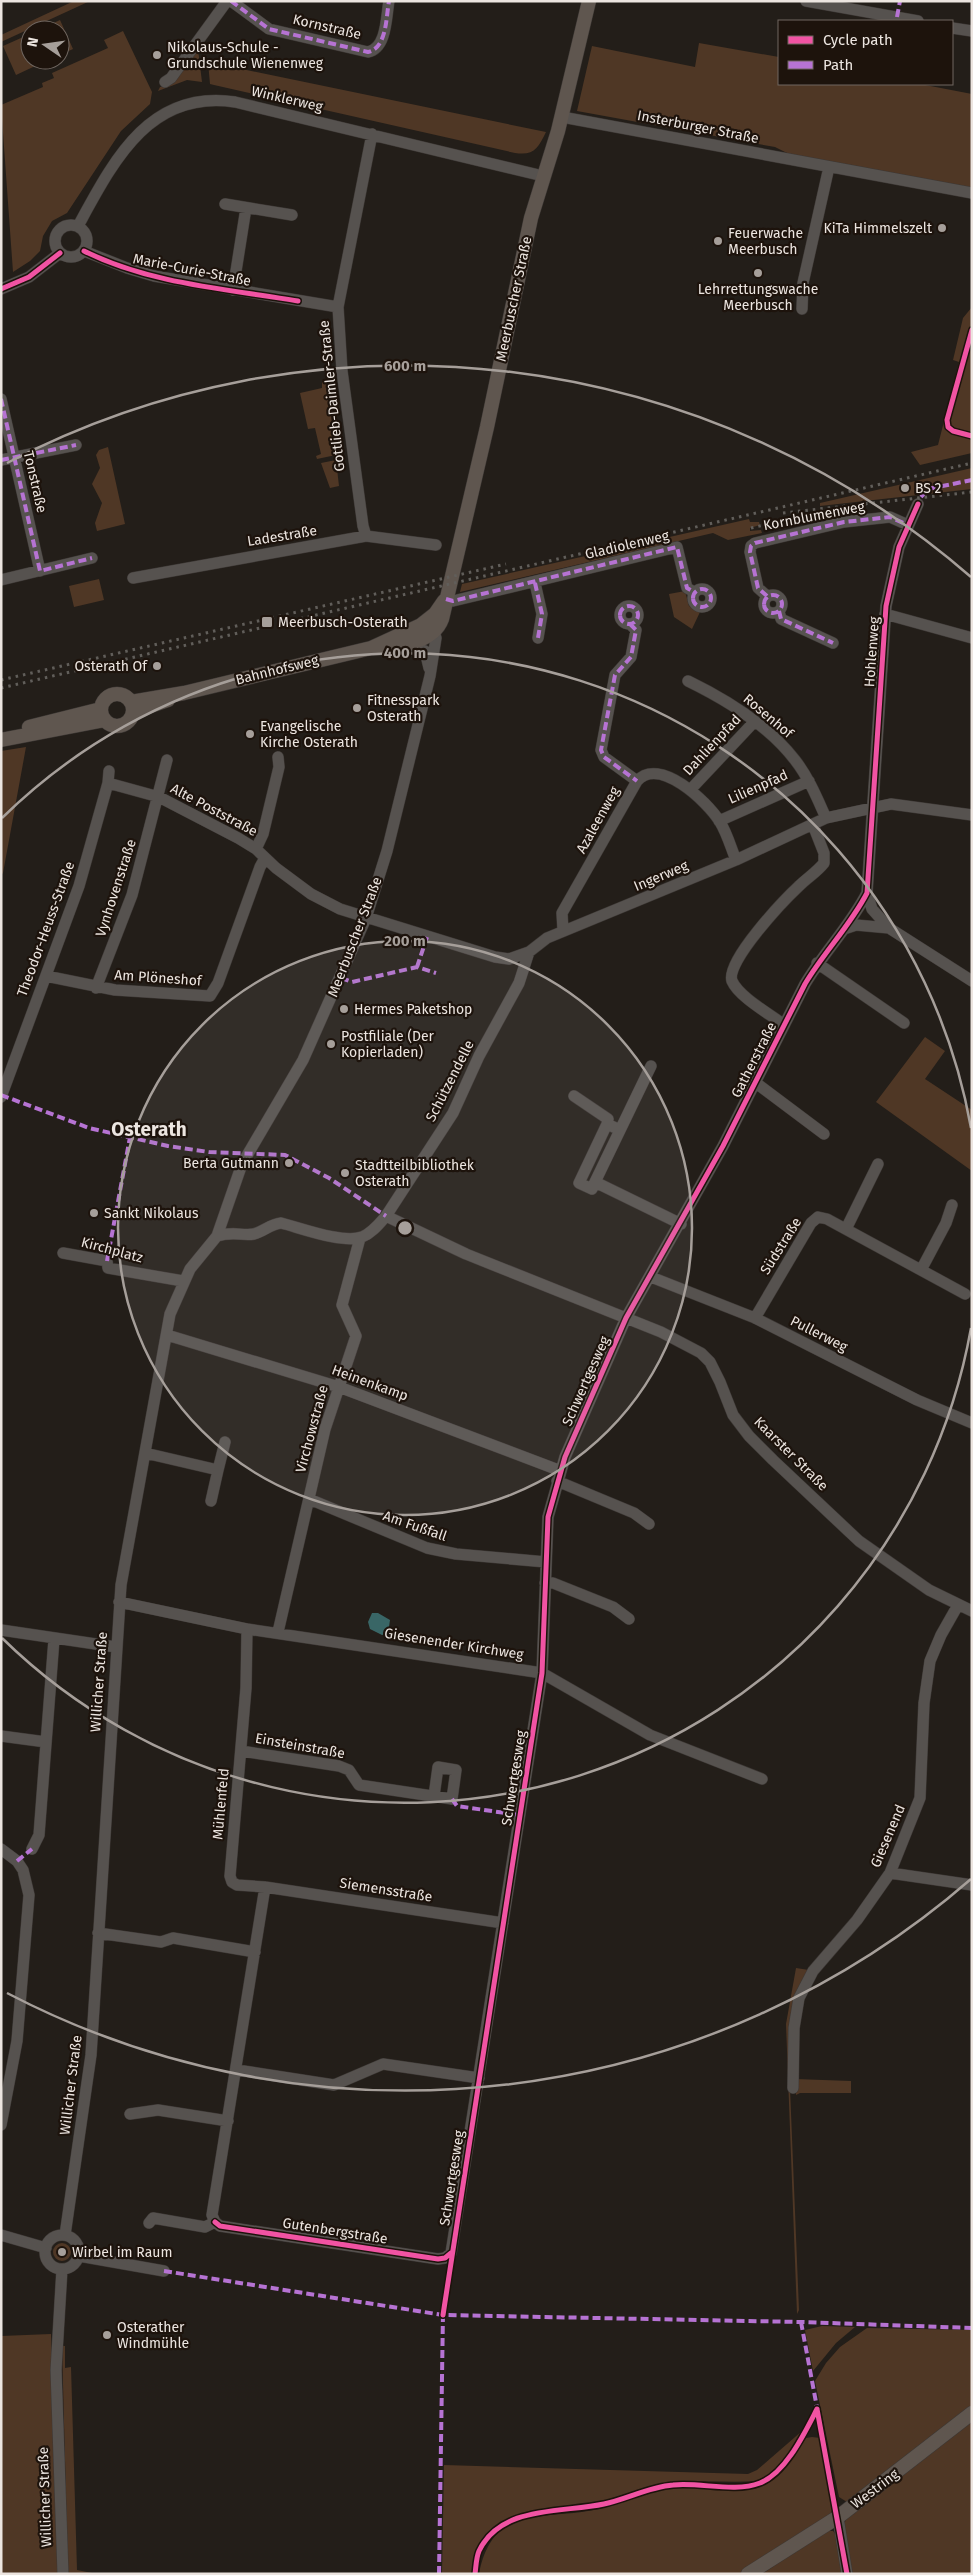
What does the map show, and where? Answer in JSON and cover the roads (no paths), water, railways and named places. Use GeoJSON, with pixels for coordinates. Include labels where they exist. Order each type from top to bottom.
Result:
{"type":"FeatureCollection","features":[{"type":"Feature","properties":{"kind":"main road","name":"Meerbuscher Straße"},"geometry":{"type":"LineString","coordinates":[[434,632],[440,624],[543,176],[562,116],[588,1]]}},
{"type":"Feature","properties":{"kind":"main road","name":"Meerbuscher Straße"},"geometry":{"type":"LineString","coordinates":[[420,625],[435,614],[446,599]]}},
{"type":"Feature","properties":{"kind":"main road","name":"Bahnhofsweg"},"geometry":{"type":"LineString","coordinates":[[371,648],[420,625]]}},
{"type":"Feature","properties":{"kind":"main road","name":"Bahnhofsweg"},"geometry":{"type":"LineString","coordinates":[[132,707],[371,648],[406,644],[434,632]]}},
{"type":"Feature","properties":{"kind":"main road"},"geometry":{"type":"LineString","coordinates":[[1,733],[103,715],[119,726],[128,721],[132,707],[123,694],[115,694],[103,702],[103,715]]}},
{"type":"Feature","properties":{"kind":"main road"},"geometry":{"type":"LineString","coordinates":[[1,740],[103,715]]}},
{"type":"Feature","properties":{"kind":"main road","name":"Westring"},"geometry":{"type":"LineString","coordinates":[[748,2574],[838,2517],[972,2413]]}},
{"type":"Feature","properties":{"kind":"street"},"geometry":{"type":"LineString","coordinates":[[165,82],[171,78],[227,1]]}},
{"type":"Feature","properties":{"kind":"street","name":"Kornstraße"},"geometry":{"type":"LineString","coordinates":[[231,1],[269,29],[368,52],[376,49],[382,41],[389,1]]}},
{"type":"Feature","properties":{"kind":"street"},"geometry":{"type":"LineString","coordinates":[[806,1],[847,5],[914,20]]}},
{"type":"Feature","properties":{"kind":"street"},"geometry":{"type":"LineString","coordinates":[[844,20],[847,5]]}},
{"type":"Feature","properties":{"kind":"street"},"geometry":{"type":"LineString","coordinates":[[953,28],[972,31]]}},
{"type":"Feature","properties":{"kind":"street","name":"Winklerweg"},"geometry":{"type":"LineString","coordinates":[[78,226],[112,168],[136,134],[158,118],[181,106],[207,100],[222,100],[543,176]]}},
{"type":"Feature","properties":{"kind":"street","name":"Insterburger Straße"},"geometry":{"type":"LineString","coordinates":[[562,116],[972,193]]}},
{"type":"Feature","properties":{"kind":"street","name":"Gottlieb-Daimler-Straße"},"geometry":{"type":"LineString","coordinates":[[366,536],[363,526],[342,371],[338,307],[372,134]]}},
{"type":"Feature","properties":{"kind":"street"},"geometry":{"type":"LineString","coordinates":[[802,309],[803,283],[829,167]]}},
{"type":"Feature","properties":{"kind":"street"},"geometry":{"type":"LineString","coordinates":[[225,204],[292,215]]}},
{"type":"Feature","properties":{"kind":"street","name":"Marie-Curie-Straße"},"geometry":{"type":"LineString","coordinates":[[233,290],[246,208]]}},
{"type":"Feature","properties":{"kind":"street"},"geometry":{"type":"LineString","coordinates":[[67,225],[78,226],[83,230],[88,239],[84,251],[74,258],[60,253],[55,244],[58,232],[67,225]]}},
{"type":"Feature","properties":{"kind":"street","name":"Marie-Curie-Straße"},"geometry":{"type":"LineString","coordinates":[[84,251],[127,268],[154,276],[338,307]]}},
{"type":"Feature","properties":{"kind":"street"},"geometry":{"type":"LineString","coordinates":[[1,289],[29,277],[60,253]]}},
{"type":"Feature","properties":{"kind":"street","name":"Tonstraße"},"geometry":{"type":"LineString","coordinates":[[1,399],[40,571]]}},
{"type":"Feature","properties":{"kind":"street"},"geometry":{"type":"LineString","coordinates":[[1,460],[76,445]]}},
{"type":"Feature","properties":{"kind":"street","name":"Hohlenweg"},"geometry":{"type":"LineString","coordinates":[[874,807],[885,614],[899,547],[918,504]]}},
{"type":"Feature","properties":{"kind":"street","name":"Kornblumenweg"},"geometry":{"type":"LineString","coordinates":[[833,643],[781,619],[778,611],[782,605],[781,598],[774,594],[767,596],[758,588],[750,552],[751,546],[755,543],[844,522],[890,518],[908,525]]}},
{"type":"Feature","properties":{"kind":"street","name":"Ladestraße"},"geometry":{"type":"LineString","coordinates":[[134,578],[366,536],[436,545]]}},
{"type":"Feature","properties":{"kind":"street","name":"Gladiolenweg"},"geometry":{"type":"LineString","coordinates":[[446,599],[453,601],[535,583],[677,547],[687,588],[694,592]]}},
{"type":"Feature","properties":{"kind":"street"},"geometry":{"type":"LineString","coordinates":[[1,580],[92,558]]}},
{"type":"Feature","properties":{"kind":"street"},"geometry":{"type":"LineString","coordinates":[[535,583],[542,614],[538,638]]}},
{"type":"Feature","properties":{"kind":"street"},"geometry":{"type":"LineString","coordinates":[[885,614],[971,635]]}},
{"type":"Feature","properties":{"kind":"street","name":"Azaleenweg"},"geometry":{"type":"LineString","coordinates":[[563,931],[562,913],[637,781],[604,757],[601,750],[615,675],[631,657],[636,630],[630,624]]}},
{"type":"Feature","properties":{"kind":"street"},"geometry":{"type":"LineString","coordinates":[[420,625],[428,626],[434,632]]}},
{"type":"Feature","properties":{"kind":"street","name":"Meerbuscher Straße"},"geometry":{"type":"LineString","coordinates":[[248,1152],[303,1060],[366,918],[387,851],[430,676],[436,643],[434,632]]}},
{"type":"Feature","properties":{"kind":"street","name":"Meerbuscher Straße"},"geometry":{"type":"LineString","coordinates":[[406,644],[425,651],[429,659],[430,676]]}},
{"type":"Feature","properties":{"kind":"street","name":"Rosenhof"},"geometry":{"type":"LineString","coordinates":[[688,681],[720,696],[780,743],[795,760],[809,781],[826,818]]}},
{"type":"Feature","properties":{"kind":"street","name":"Dahlienpfad"},"geometry":{"type":"LineString","coordinates":[[691,789],[754,722]]}},
{"type":"Feature","properties":{"kind":"street","name":"Alte Poststraße"},"geometry":{"type":"LineString","coordinates":[[256,849],[263,834],[279,766],[278,757]]}},
{"type":"Feature","properties":{"kind":"street","name":"Alte Poststraße"},"geometry":{"type":"LineString","coordinates":[[159,797],[167,760]]}},
{"type":"Feature","properties":{"kind":"street"},"geometry":{"type":"LineString","coordinates":[[637,781],[644,774],[656,773],[691,789],[720,821],[736,860]]}},
{"type":"Feature","properties":{"kind":"street","name":"Alte Poststraße"},"geometry":{"type":"LineString","coordinates":[[108,777],[159,797],[256,849],[287,876],[327,903],[366,918]]}},
{"type":"Feature","properties":{"kind":"street","name":"Theodor-Heuss-Straße"},"geometry":{"type":"LineString","coordinates":[[1,1096],[80,886],[108,777]]}},
{"type":"Feature","properties":{"kind":"street","name":"Lilienpfad"},"geometry":{"type":"LineString","coordinates":[[720,821],[809,781]]}},
{"type":"Feature","properties":{"kind":"street","name":"Vynhovenstraße"},"geometry":{"type":"LineString","coordinates":[[96,988],[132,895],[159,797]]}},
{"type":"Feature","properties":{"kind":"street","name":"Ingerweg"},"geometry":{"type":"LineString","coordinates":[[366,918],[495,957],[509,959],[529,952],[547,938],[736,860],[826,818],[874,807],[904,804],[972,815]]}},
{"type":"Feature","properties":{"kind":"street","name":"Gatherstraße"},"geometry":{"type":"LineString","coordinates":[[626,1318],[681,1224],[817,963],[858,911],[867,893],[874,807]]}},
{"type":"Feature","properties":{"kind":"street"},"geometry":{"type":"LineString","coordinates":[[784,1025],[736,988],[731,979],[732,970],[744,950],[772,914],[824,863],[824,853],[813,825]]}},
{"type":"Feature","properties":{"kind":"street","name":"Am Plöneshof"},"geometry":{"type":"LineString","coordinates":[[46,976],[96,988],[198,997],[210,996],[218,983],[265,858]]}},
{"type":"Feature","properties":{"kind":"street"},"geometry":{"type":"LineString","coordinates":[[867,893],[872,909],[889,928],[972,981]]}},
{"type":"Feature","properties":{"kind":"street"},"geometry":{"type":"LineString","coordinates":[[844,929],[856,925],[889,928]]}},
{"type":"Feature","properties":{"kind":"street","name":"Schützendelle"},"geometry":{"type":"LineString","coordinates":[[360,1238],[368,1234],[386,1216],[453,1113],[479,1056],[519,983],[529,952]]}},
{"type":"Feature","properties":{"kind":"street"},"geometry":{"type":"LineString","coordinates":[[817,963],[904,1023]]}},
{"type":"Feature","properties":{"kind":"street"},"geometry":{"type":"LineString","coordinates":[[574,1096],[608,1119],[579,1183],[592,1190],[651,1066]]}},
{"type":"Feature","properties":{"kind":"street","name":"Gatherstraße"},"geometry":{"type":"LineString","coordinates":[[756,1083],[824,1134]]}},
{"type":"Feature","properties":{"kind":"street"},"geometry":{"type":"LineString","coordinates":[[607,1124],[620,1130]]}},
{"type":"Feature","properties":{"kind":"street","name":"Willicher Straße"},"geometry":{"type":"LineString","coordinates":[[65,2235],[89,2069],[119,1602],[170,1314],[183,1281],[198,1258],[218,1236],[248,1152]]}},
{"type":"Feature","properties":{"kind":"street"},"geometry":{"type":"LineString","coordinates":[[846,1229],[878,1164]]}},
{"type":"Feature","properties":{"kind":"street"},"geometry":{"type":"LineString","coordinates":[[595,1182],[681,1224]]}},
{"type":"Feature","properties":{"kind":"street"},"geometry":{"type":"LineString","coordinates":[[921,1270],[946,1223],[952,1205]]}},
{"type":"Feature","properties":{"kind":"street","name":"Kaarster Straße"},"geometry":{"type":"LineString","coordinates":[[386,1216],[466,1254],[688,1344],[702,1353],[710,1362],[733,1415],[749,1436],[772,1460],[859,1541],[901,1572],[972,1611]]}},
{"type":"Feature","properties":{"kind":"street","name":"Südstraße"},"geometry":{"type":"LineString","coordinates":[[755,1318],[811,1223],[818,1217],[846,1229],[966,1294]]}},
{"type":"Feature","properties":{"kind":"street"},"geometry":{"type":"LineString","coordinates":[[218,1236],[232,1232],[250,1234],[281,1223],[326,1234],[360,1238]]}},
{"type":"Feature","properties":{"kind":"street","name":"Virchowstraße"},"geometry":{"type":"LineString","coordinates":[[278,1632],[325,1429],[356,1336],[342,1304],[360,1238]]}},
{"type":"Feature","properties":{"kind":"street","name":"Kirchplatz"},"geometry":{"type":"LineString","coordinates":[[63,1253],[106,1261],[108,1268],[183,1281]]}},
{"type":"Feature","properties":{"kind":"street","name":"Pullerweg"},"geometry":{"type":"LineString","coordinates":[[651,1277],[755,1318],[917,1400],[972,1423]]}},
{"type":"Feature","properties":{"kind":"street","name":"Schwertgesweg"},"geometry":{"type":"LineString","coordinates":[[452,2253],[542,1673],[548,1517],[559,1476],[626,1318]]}},
{"type":"Feature","properties":{"kind":"street","name":"Heinenkamp"},"geometry":{"type":"LineString","coordinates":[[166,1335],[339,1387],[559,1476]]}},
{"type":"Feature","properties":{"kind":"street"},"geometry":{"type":"LineString","coordinates":[[211,1501],[225,1442]]}},
{"type":"Feature","properties":{"kind":"street"},"geometry":{"type":"LineString","coordinates":[[145,1453],[218,1470]]}},
{"type":"Feature","properties":{"kind":"street"},"geometry":{"type":"LineString","coordinates":[[559,1476],[634,1512],[649,1524]]}},
{"type":"Feature","properties":{"kind":"street","name":"Am Fußfall"},"geometry":{"type":"LineString","coordinates":[[309,1499],[427,1548],[456,1554],[546,1562]]}},
{"type":"Feature","properties":{"kind":"street"},"geometry":{"type":"LineString","coordinates":[[545,1583],[553,1583],[613,1607],[629,1619]]}},
{"type":"Feature","properties":{"kind":"street","name":"Giesenender Kirchweg"},"geometry":{"type":"LineString","coordinates":[[119,1602],[247,1629],[278,1632],[542,1673],[650,1736],[762,1780]]}},
{"type":"Feature","properties":{"kind":"street","name":"Giesenend"},"geometry":{"type":"LineString","coordinates":[[793,2088],[794,2028],[799,1998],[813,1971],[857,1920],[890,1874],[920,1798],[924,1703],[930,1662],[941,1635],[958,1605]]}},
{"type":"Feature","properties":{"kind":"street","name":"Mühlenfeld"},"geometry":{"type":"LineString","coordinates":[[247,1629],[246,1688],[230,1876],[232,1882],[237,1885],[265,1887]]}},
{"type":"Feature","properties":{"kind":"street"},"geometry":{"type":"LineString","coordinates":[[1,1630],[116,1647]]}},
{"type":"Feature","properties":{"kind":"street"},"geometry":{"type":"LineString","coordinates":[[32,1849],[39,1835],[54,1639]]}},
{"type":"Feature","properties":{"kind":"street"},"geometry":{"type":"LineString","coordinates":[[1,1736],[46,1742]]}},
{"type":"Feature","properties":{"kind":"street","name":"Einsteinstraße"},"geometry":{"type":"LineString","coordinates":[[241,1751],[339,1766],[349,1770],[359,1785],[434,1796]]}},
{"type":"Feature","properties":{"kind":"street"},"geometry":{"type":"LineString","coordinates":[[1,1848],[17,1861],[23,1870],[29,1895],[18,2041],[1,2124]]}},
{"type":"Feature","properties":{"kind":"street"},"geometry":{"type":"LineString","coordinates":[[890,1874],[972,1885]]}},
{"type":"Feature","properties":{"kind":"street"},"geometry":{"type":"LineString","coordinates":[[148,2223],[153,2218],[205,2227],[215,2222],[212,2215],[237,2070],[265,1887]]}},
{"type":"Feature","properties":{"kind":"street","name":"Siemensstraße"},"geometry":{"type":"LineString","coordinates":[[265,1887],[503,1922]]}},
{"type":"Feature","properties":{"kind":"street"},"geometry":{"type":"LineString","coordinates":[[98,1933],[161,1942],[173,1938],[255,1952]]}},
{"type":"Feature","properties":{"kind":"street"},"geometry":{"type":"LineString","coordinates":[[237,2070],[334,2085],[383,2064],[479,2078]]}},
{"type":"Feature","properties":{"kind":"street"},"geometry":{"type":"LineString","coordinates":[[130,2114],[158,2110],[228,2121]]}},
{"type":"Feature","properties":{"kind":"street","name":"Gutenbergstraße"},"geometry":{"type":"LineString","coordinates":[[215,2222],[220,2226],[438,2259],[445,2258],[452,2253]]}},
{"type":"Feature","properties":{"kind":"street"},"geometry":{"type":"LineString","coordinates":[[1,2235],[46,2248]]}},
{"type":"Feature","properties":{"kind":"street"},"geometry":{"type":"LineString","coordinates":[[65,2235],[76,2242],[78,2256],[72,2265],[62,2269],[51,2265],[45,2254],[52,2238],[65,2235]]}},
{"type":"Feature","properties":{"kind":"street"},"geometry":{"type":"LineString","coordinates":[[78,2256],[164,2271]]}},
{"type":"Feature","properties":{"kind":"street","name":"Willicher Straße"},"geometry":{"type":"LineString","coordinates":[[62,2269],[56,2378],[63,2574]]}},
{"type":"Feature","properties":{"kind":"street"},"geometry":{"type":"LineString","coordinates":[[838,2517],[847,2574]]}},
{"type":"Feature","properties":{"kind":"water"},"geometry":{"type":"Polygon","coordinates":[[[372,1613],[378,1613],[390,1620],[388,1634],[382,1635],[370,1629],[368,1622],[372,1613]]]}},
{"type":"Feature","properties":{"kind":"railway"},"geometry":{"type":"LineString","coordinates":[[1,688],[972,463]]}},
{"type":"Feature","properties":{"kind":"railway"},"geometry":{"type":"LineString","coordinates":[[783,513],[972,492]]}},
{"type":"Feature","properties":{"kind":"railway"},"geometry":{"type":"LineString","coordinates":[[751,528],[800,517]]}},
{"type":"Feature","properties":{"kind":"railway"},"geometry":{"type":"LineString","coordinates":[[1,680],[506,564]]}},
{"type":"Feature","properties":{"kind":"place","name":"Nikolaus-Schule - Grundschule Wienenweg"},"geometry":{"type":"Point","coordinates":[157,55]}},
{"type":"Feature","properties":{"kind":"place","name":"KiTa Himmelszelt"},"geometry":{"type":"Point","coordinates":[942,228]}},
{"type":"Feature","properties":{"kind":"place","name":"Feuerwache Meerbusch"},"geometry":{"type":"Point","coordinates":[718,241]}},
{"type":"Feature","properties":{"kind":"place","name":"Lehrrettungswache Meerbusch"},"geometry":{"type":"Point","coordinates":[758,273]}},
{"type":"Feature","properties":{"kind":"place","name":"BS 2"},"geometry":{"type":"Point","coordinates":[905,488]}},
{"type":"Feature","properties":{"kind":"place","name":"Meerbusch-Osterath"},"geometry":{"type":"Point","coordinates":[267,622]}},
{"type":"Feature","properties":{"kind":"place","name":"Osterath Of"},"geometry":{"type":"Point","coordinates":[157,666]}},
{"type":"Feature","properties":{"kind":"place","name":"Fitnesspark Osterath"},"geometry":{"type":"Point","coordinates":[357,708]}},
{"type":"Feature","properties":{"kind":"place","name":"Evangelische Kirche Osterath"},"geometry":{"type":"Point","coordinates":[250,734]}},
{"type":"Feature","properties":{"kind":"place","name":"Hermes Paketshop"},"geometry":{"type":"Point","coordinates":[344,1009]}},
{"type":"Feature","properties":{"kind":"place","name":"Postfiliale (Der Kopierladen)"},"geometry":{"type":"Point","coordinates":[331,1044]}},
{"type":"Feature","properties":{"kind":"place","name":"Berta Gutmann"},"geometry":{"type":"Point","coordinates":[289,1163]}},
{"type":"Feature","properties":{"kind":"place","name":"Stadtteilbibliothek Osterath"},"geometry":{"type":"Point","coordinates":[345,1173]}},
{"type":"Feature","properties":{"kind":"place","name":"Sankt Nikolaus"},"geometry":{"type":"Point","coordinates":[94,1213]}},
{"type":"Feature","properties":{"kind":"place","name":"Wirbel im Raum"},"geometry":{"type":"Point","coordinates":[62,2252]}},
{"type":"Feature","properties":{"kind":"place","name":"Osterather Windmühle"},"geometry":{"type":"Point","coordinates":[107,2335]}},
{"type":"Feature","properties":{"kind":"district","name":"Osterath"},"geometry":{"type":"Point","coordinates":[149,1129]}}]}
